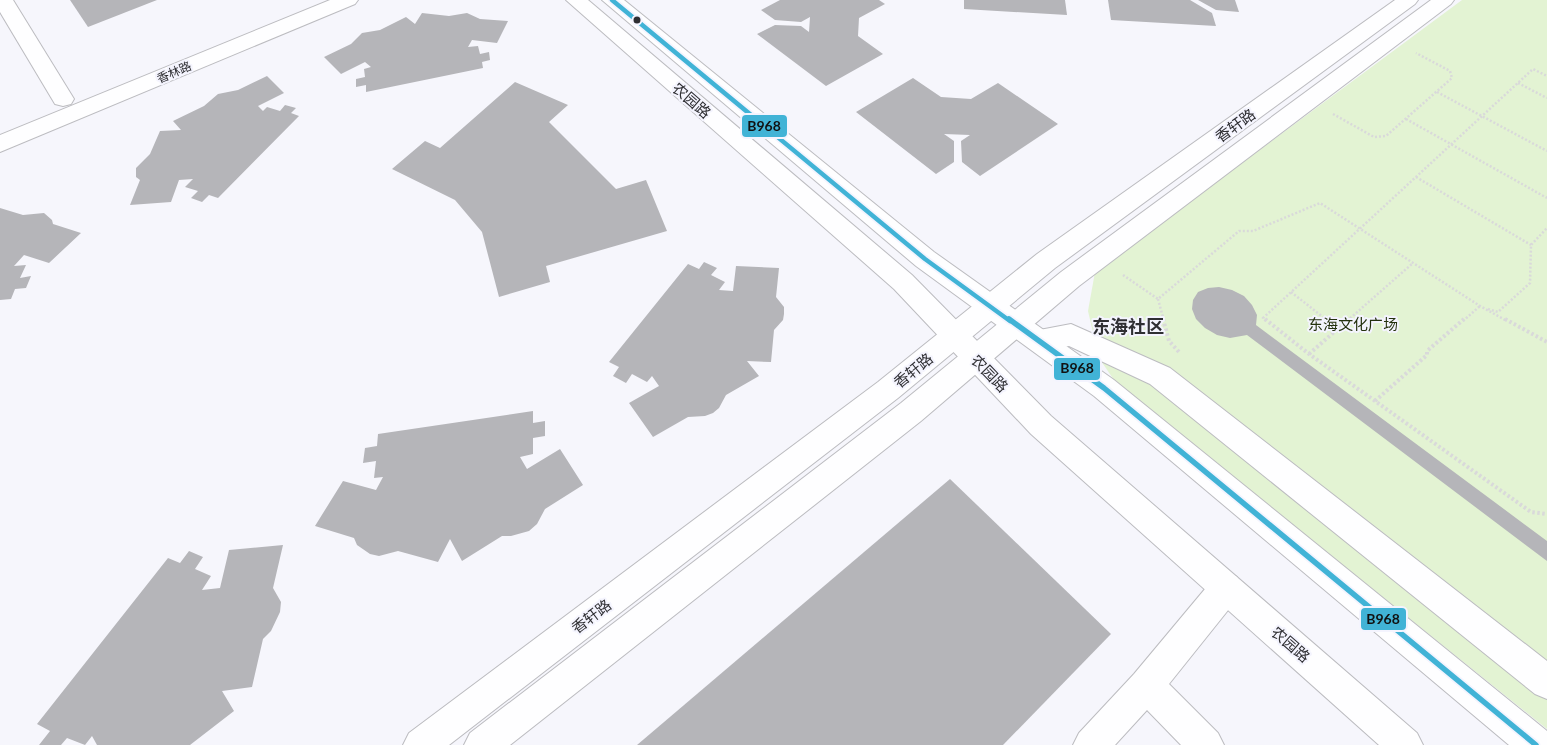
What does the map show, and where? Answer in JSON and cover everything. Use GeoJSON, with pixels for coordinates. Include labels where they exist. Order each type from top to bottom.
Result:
{"type":"FeatureCollection","features":[{"type":"Feature","properties":{"kind":"street"},"geometry":{"type":"LineString","coordinates":[[3,0],[63,99]]}},
{"type":"Feature","properties":{"kind":"street","name":"香林路"},"geometry":{"type":"LineString","coordinates":[[0,124],[304,0]]}},
{"type":"Feature","properties":{"kind":"street","name":"香林路"},"geometry":{"type":"LineString","coordinates":[[0,144],[348,0]]}},
{"type":"Feature","properties":{"kind":"street","name":"农园路"},"geometry":{"type":"LineString","coordinates":[[576,0],[903,282],[1041,425],[1405,745]]}},
{"type":"Feature","properties":{"kind":"street","name":"农园路"},"geometry":{"type":"LineString","coordinates":[[612,0],[925,259],[1104,388],[1536,745]]}},
{"type":"Feature","properties":{"kind":"street","name":"香轩路"},"geometry":{"type":"LineString","coordinates":[[421,745],[888,390],[1046,261],[1408,0]]}},
{"type":"Feature","properties":{"kind":"street","name":"香轩路"},"geometry":{"type":"LineString","coordinates":[[482,745],[904,418],[976,358],[1027,333],[1070,279],[1444,0]]}},
{"type":"Feature","properties":{"kind":"street"},"geometry":{"type":"LineString","coordinates":[[1027,333],[1071,335],[1160,376],[1547,682]]}},
{"type":"Feature","properties":{"kind":"street"},"geometry":{"type":"LineString","coordinates":[[1091,745],[1146,686],[1226,588]]}},
{"type":"Feature","properties":{"kind":"street"},"geometry":{"type":"LineString","coordinates":[[1146,686],[1206,745]]}},
{"type":"Feature","properties":{"kind":"path"},"geometry":{"type":"LineString","coordinates":[[1310,101],[1374,137],[1386,136],[1452,78],[1450,71],[1391,40]]}},
{"type":"Feature","properties":{"kind":"path"},"geometry":{"type":"LineString","coordinates":[[1547,76],[1533,69],[1263,318],[1309,354],[1531,512],[1547,514]]}},
{"type":"Feature","properties":{"kind":"path"},"geometry":{"type":"LineString","coordinates":[[1518,83],[1547,98]]}},
{"type":"Feature","properties":{"kind":"path"},"geometry":{"type":"LineString","coordinates":[[1437,92],[1547,151]]}},
{"type":"Feature","properties":{"kind":"path"},"geometry":{"type":"LineString","coordinates":[[1406,119],[1547,198]]}},
{"type":"Feature","properties":{"kind":"path"},"geometry":{"type":"LineString","coordinates":[[1416,177],[1531,245]]}},
{"type":"Feature","properties":{"kind":"path"},"geometry":{"type":"LineString","coordinates":[[1099,258],[1158,299],[1239,230],[1253,231],[1320,203],[1480,306],[1547,342]]}},
{"type":"Feature","properties":{"kind":"path"},"geometry":{"type":"LineString","coordinates":[[1480,306],[1498,312],[1530,283],[1531,245],[1547,228]]}},
{"type":"Feature","properties":{"kind":"path"},"geometry":{"type":"LineString","coordinates":[[1309,354],[1339,330],[1413,263]]}},
{"type":"Feature","properties":{"kind":"path"},"geometry":{"type":"LineString","coordinates":[[1291,292],[1339,330]]}},
{"type":"Feature","properties":{"kind":"path"},"geometry":{"type":"LineString","coordinates":[[1375,401],[1427,355],[1427,351],[1480,306]]}},
{"type":"Feature","properties":{"kind":"green space","name":"东海文化广场"},"geometry":{"type":"Polygon","coordinates":[[[1462,0],[1547,0],[1547,729],[1116,383],[1099,358],[1088,311],[1095,272],[1462,0]]]}},
{"type":"Feature","properties":{"kind":"building"},"geometry":{"type":"Polygon","coordinates":[[[70,0],[157,0],[88,27],[70,0]]]}},
{"type":"Feature","properties":{"kind":"building"},"geometry":{"type":"Polygon","coordinates":[[[780,0],[879,0],[885,4],[859,18],[858,36],[883,54],[826,86],[757,34],[775,25],[801,26],[809,32],[810,17],[801,22],[775,20],[761,10],[780,0]]]}},
{"type":"Feature","properties":{"kind":"building"},"geometry":{"type":"Polygon","coordinates":[[[964,0],[1065,0],[1067,15],[964,9],[964,0]]]}},
{"type":"Feature","properties":{"kind":"building"},"geometry":{"type":"Polygon","coordinates":[[[1108,0],[1190,0],[1212,13],[1216,26],[1111,20],[1108,0]]]}},
{"type":"Feature","properties":{"kind":"building"},"geometry":{"type":"Polygon","coordinates":[[[1198,0],[1235,0],[1239,12],[1216,10],[1198,0]]]}},
{"type":"Feature","properties":{"kind":"building"},"geometry":{"type":"Polygon","coordinates":[[[422,13],[449,16],[467,13],[480,19],[508,21],[497,43],[472,40],[468,47],[478,46],[480,54],[489,52],[490,60],[482,62],[483,68],[366,92],[366,85],[356,87],[356,79],[365,77],[364,69],[371,67],[365,62],[341,74],[324,57],[351,44],[362,33],[380,30],[406,17],[415,24],[422,13]]]}},
{"type":"Feature","properties":{"kind":"building"},"geometry":{"type":"Polygon","coordinates":[[[267,76],[284,93],[258,106],[263,111],[267,107],[280,111],[285,105],[296,108],[291,113],[299,116],[218,198],[209,195],[202,202],[191,198],[198,191],[185,187],[193,179],[179,180],[171,202],[130,205],[140,180],[136,177],[136,168],[150,154],[160,131],[181,130],[173,121],[204,106],[218,94],[238,90],[267,76]]]}},
{"type":"Feature","properties":{"kind":"building"},"geometry":{"type":"Polygon","coordinates":[[[913,78],[941,97],[971,99],[998,83],[1058,124],[980,176],[962,162],[961,141],[970,135],[944,134],[954,141],[954,162],[936,174],[856,112],[913,78]]]}},
{"type":"Feature","properties":{"kind":"building"},"geometry":{"type":"Polygon","coordinates":[[[515,82],[568,105],[549,122],[616,189],[646,180],[667,231],[546,266],[550,282],[499,297],[482,232],[455,200],[392,169],[425,141],[440,148],[515,82]]]}},
{"type":"Feature","properties":{"kind":"building"},"geometry":{"type":"Polygon","coordinates":[[[0,208],[23,215],[44,213],[52,220],[53,224],[81,233],[49,263],[24,255],[14,266],[26,265],[20,278],[31,276],[26,288],[15,289],[11,299],[0,300],[0,208]]]}},
{"type":"Feature","properties":{"kind":"building"},"geometry":{"type":"Polygon","coordinates":[[[704,262],[717,268],[711,275],[725,282],[719,290],[733,291],[736,266],[779,268],[776,297],[784,307],[784,314],[783,320],[774,330],[771,362],[747,361],[759,376],[726,395],[719,408],[713,413],[705,416],[688,417],[653,437],[629,403],[659,386],[652,376],[647,382],[632,374],[626,383],[613,376],[619,367],[609,362],[688,264],[699,269],[704,262]]]}},
{"type":"Feature","properties":{"kind":"building"},"geometry":{"type":"Polygon","coordinates":[[[1219,287],[1232,290],[1244,296],[1252,305],[1257,315],[1256,325],[1547,541],[1547,561],[1247,335],[1230,338],[1217,335],[1205,328],[1196,319],[1192,309],[1193,300],[1198,292],[1208,288],[1219,287]]]}},
{"type":"Feature","properties":{"kind":"building"},"geometry":{"type":"Polygon","coordinates":[[[533,411],[533,423],[545,421],[545,436],[533,438],[533,454],[520,457],[527,469],[560,449],[583,485],[545,509],[537,524],[529,531],[511,536],[502,536],[462,561],[450,539],[438,562],[398,551],[379,556],[370,554],[357,545],[354,538],[315,526],[343,481],[376,490],[383,477],[374,478],[376,461],[363,463],[365,448],[377,446],[378,434],[533,411]]]}},
{"type":"Feature","properties":{"kind":"building"},"geometry":{"type":"Polygon","coordinates":[[[950,479],[1111,634],[1003,745],[637,745],[950,479]]]}},
{"type":"Feature","properties":{"kind":"building"},"geometry":{"type":"Polygon","coordinates":[[[283,545],[273,588],[281,602],[280,612],[271,631],[263,639],[252,687],[222,691],[234,711],[190,745],[97,745],[92,736],[85,745],[67,738],[61,745],[39,745],[50,731],[37,724],[168,558],[180,563],[189,551],[203,557],[195,569],[211,576],[202,590],[220,588],[229,550],[283,545]]]}},
{"type":"Feature","properties":{"kind":"transit line","name":"B968"},"geometry":{"type":"LineString","coordinates":[[612,0],[925,259],[1104,388],[1536,745]]}},
{"type":"Feature","properties":{"kind":"district","name":"东海社区"},"geometry":{"type":"Point","coordinates":[1128,326]}}]}
